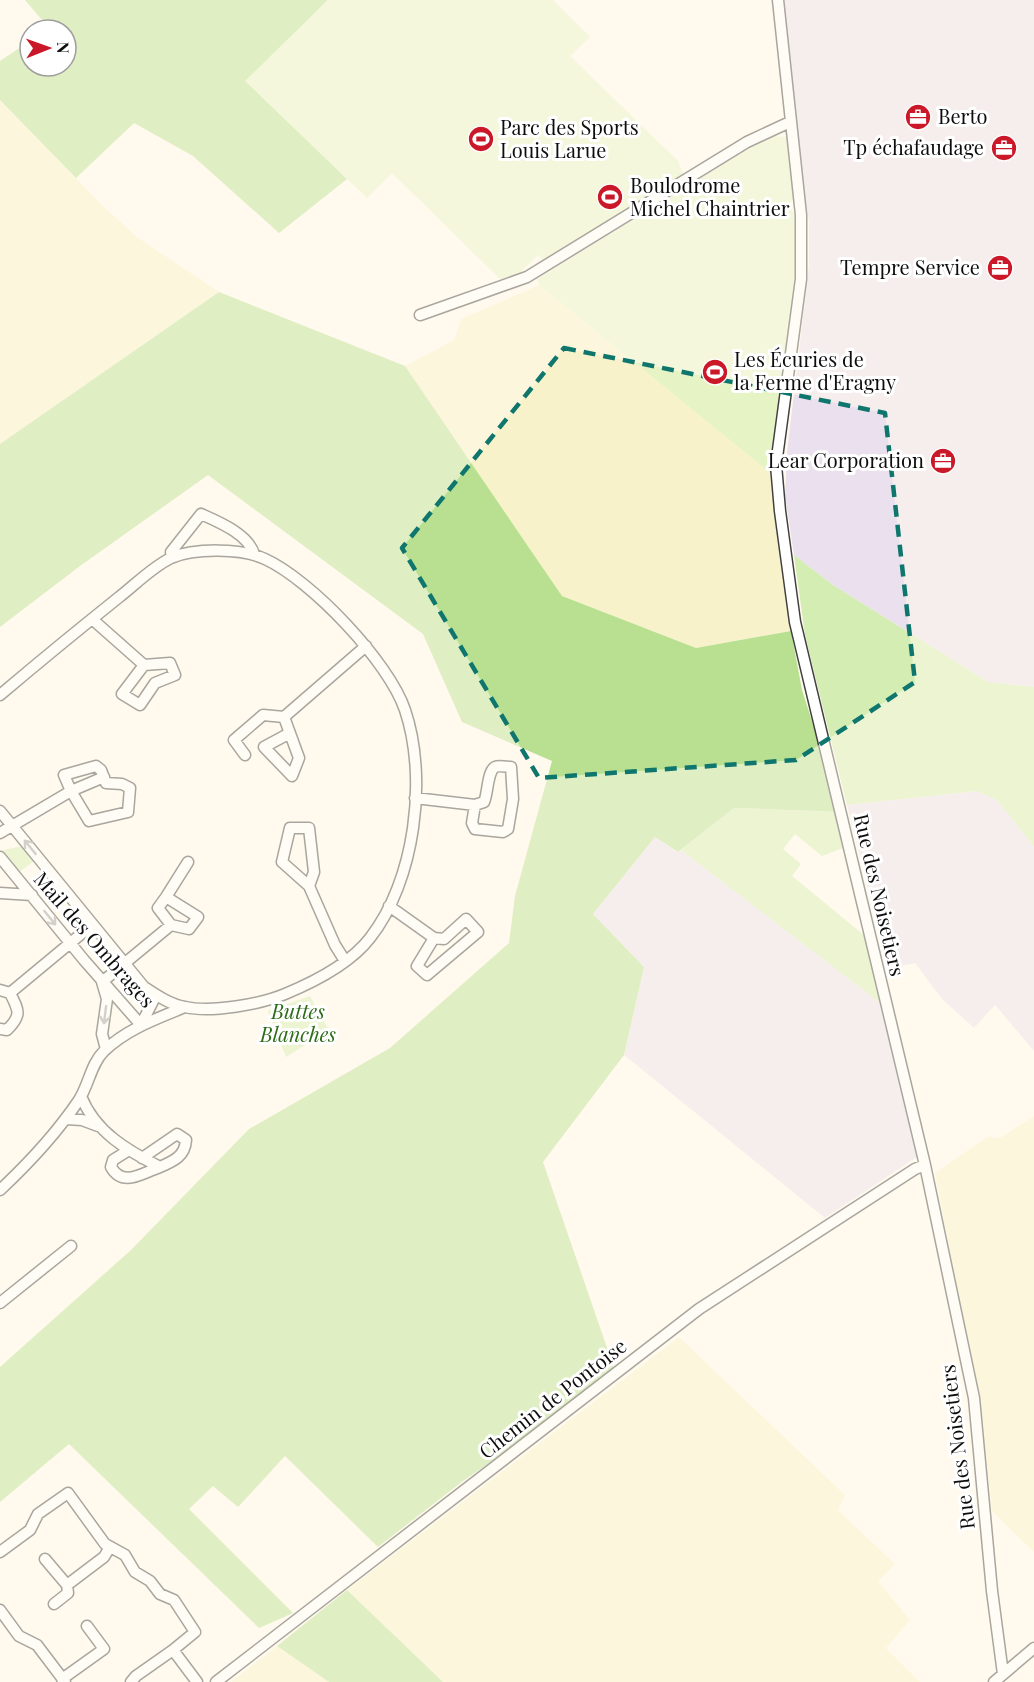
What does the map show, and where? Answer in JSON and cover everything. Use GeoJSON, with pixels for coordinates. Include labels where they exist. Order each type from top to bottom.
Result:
{"type":"FeatureCollection","features":[{"type":"Feature","properties":{"kind":"street","name":"Rue des Noisetiers"},"geometry":{"type":"LineString","coordinates":[[778,0],[801,215],[801,279],[776,465],[780,512],[795,622],[925,1165],[974,1398],[992,1591],[1003,1674]]}},
{"type":"Feature","properties":{"kind":"street"},"geometry":{"type":"LineString","coordinates":[[420,315],[526,277],[747,142],[790,122]]}},
{"type":"Feature","properties":{"kind":"street"},"geometry":{"type":"LineString","coordinates":[[172,557],[171,552],[201,514],[242,536],[252,548],[254,555]]}},
{"type":"Feature","properties":{"kind":"street"},"geometry":{"type":"LineString","coordinates":[[0,695],[172,557],[222,550],[254,555],[277,565],[295,578],[366,646],[388,676],[404,708],[416,771],[409,850],[389,906],[368,941],[345,961],[319,978],[268,1001],[206,1008],[185,1007],[141,1025],[106,1049],[97,1059],[81,1096],[66,1119],[45,1146],[0,1190]]}},
{"type":"Feature","properties":{"kind":"street"},"geometry":{"type":"LineString","coordinates":[[92,619],[144,665],[170,663],[175,675],[155,683],[140,705],[122,694],[144,665]]}},
{"type":"Feature","properties":{"kind":"street"},"geometry":{"type":"LineString","coordinates":[[245,755],[234,740],[263,715],[284,717],[366,646]]}},
{"type":"Feature","properties":{"kind":"street"},"geometry":{"type":"LineString","coordinates":[[284,717],[290,733]]}},
{"type":"Feature","properties":{"kind":"street"},"geometry":{"type":"LineString","coordinates":[[96,766],[101,770],[106,783],[122,784],[130,788],[128,812],[89,821],[71,791],[64,775],[96,766]]}},
{"type":"Feature","properties":{"kind":"street"},"geometry":{"type":"LineString","coordinates":[[415,798],[475,806],[484,802],[494,768],[511,768],[513,799],[508,829],[503,832],[475,829],[472,823],[475,806]]}},
{"type":"Feature","properties":{"kind":"street"},"geometry":{"type":"LineString","coordinates":[[0,833],[71,791],[104,777]]}},
{"type":"Feature","properties":{"kind":"street","name":"Mail des Ombrages"},"geometry":{"type":"LineString","coordinates":[[0,812],[144,987],[156,995],[185,1007]]}},
{"type":"Feature","properties":{"kind":"street"},"geometry":{"type":"LineString","coordinates":[[309,886],[314,872],[309,828],[290,828],[282,862],[309,886],[335,945],[345,961]]}},
{"type":"Feature","properties":{"kind":"street","name":"Mail des Ombrages"},"geometry":{"type":"LineString","coordinates":[[0,857],[102,982],[141,1025],[156,995]]}},
{"type":"Feature","properties":{"kind":"street"},"geometry":{"type":"LineString","coordinates":[[166,897],[198,917],[189,929],[171,925],[158,908],[188,862]]}},
{"type":"Feature","properties":{"kind":"street"},"geometry":{"type":"LineString","coordinates":[[0,894],[32,896]]}},
{"type":"Feature","properties":{"kind":"street"},"geometry":{"type":"LineString","coordinates":[[389,906],[434,938],[444,939],[466,920],[478,932],[427,975],[417,966],[434,938]]}},
{"type":"Feature","properties":{"kind":"street"},"geometry":{"type":"LineString","coordinates":[[0,1029],[7,1030],[18,1020],[18,1012],[5,992],[92,925]]}},
{"type":"Feature","properties":{"kind":"street"},"geometry":{"type":"LineString","coordinates":[[106,1049],[102,1034],[107,999],[102,982],[171,925]]}},
{"type":"Feature","properties":{"kind":"street"},"geometry":{"type":"LineString","coordinates":[[81,1096],[98,1126]]}},
{"type":"Feature","properties":{"kind":"street"},"geometry":{"type":"LineString","coordinates":[[66,1119],[82,1120],[98,1126],[129,1150],[160,1167]]}},
{"type":"Feature","properties":{"kind":"street"},"geometry":{"type":"LineString","coordinates":[[129,1150],[113,1160],[111,1167],[115,1174],[122,1178],[131,1178],[176,1159],[185,1149],[186,1140],[177,1134],[142,1158]]}},
{"type":"Feature","properties":{"kind":"street","name":"Chemin de Pontoise"},"geometry":{"type":"LineString","coordinates":[[216,1682],[699,1309],[915,1169],[925,1165]]}},
{"type":"Feature","properties":{"kind":"street"},"geometry":{"type":"LineString","coordinates":[[0,1174],[9,1181]]}},
{"type":"Feature","properties":{"kind":"street"},"geometry":{"type":"LineString","coordinates":[[0,1303],[71,1246]]}},
{"type":"Feature","properties":{"kind":"street"},"geometry":{"type":"LineString","coordinates":[[0,1552],[30,1530],[38,1514],[68,1493],[105,1544],[125,1555],[135,1572],[150,1581],[160,1594],[174,1600],[195,1632],[131,1682]]}},
{"type":"Feature","properties":{"kind":"street"},"geometry":{"type":"LineString","coordinates":[[67,1585],[104,1557],[110,1546]]}},
{"type":"Feature","properties":{"kind":"street"},"geometry":{"type":"LineString","coordinates":[[45,1559],[67,1585],[68,1593],[54,1604]]}},
{"type":"Feature","properties":{"kind":"street"},"geometry":{"type":"LineString","coordinates":[[0,1610],[19,1636],[37,1646],[64,1681],[104,1649],[87,1626]]}},
{"type":"Feature","properties":{"kind":"street"},"geometry":{"type":"LineString","coordinates":[[994,1682],[1034,1648]]}},
{"type":"Feature","properties":{"kind":"street"},"geometry":{"type":"LineString","coordinates":[[173,1650],[197,1682]]}},
{"type":"Feature","properties":{"kind":"highlighted area"},"geometry":{"type":"Polygon","coordinates":[[[564,348],[885,413],[915,682],[796,760],[539,778],[402,548],[564,348]]]}},
{"type":"Feature","properties":{"kind":"shaded area"},"geometry":{"type":"Polygon","coordinates":[[[782,0],[1034,0],[1034,687],[988,682],[833,585],[794,555],[785,495],[787,452],[809,266],[809,221],[782,0]]]}},
{"type":"Feature","properties":{"kind":"shaded area"},"geometry":{"type":"Polygon","coordinates":[[[0,100],[102,205],[137,237],[219,292],[0,444],[0,100]]]}},
{"type":"Feature","properties":{"kind":"shaded area"},"geometry":{"type":"Polygon","coordinates":[[[539,285],[770,473],[791,631],[696,648],[562,596],[405,366],[454,340],[461,319],[539,285]]]}},
{"type":"Feature","properties":{"kind":"shaded area"},"geometry":{"type":"Polygon","coordinates":[[[977,791],[997,800],[1034,847],[1034,1051],[995,1005],[974,1028],[942,999],[915,963],[888,969],[847,805],[977,791]]]}},
{"type":"Feature","properties":{"kind":"shaded area"},"geometry":{"type":"Polygon","coordinates":[[[655,837],[677,852],[681,850],[883,1005],[917,1157],[825,1218],[624,1055],[644,967],[593,914],[655,837]]]}},
{"type":"Feature","properties":{"kind":"shaded area"},"geometry":{"type":"Polygon","coordinates":[[[1034,1116],[1034,1552],[992,1511],[981,1410],[935,1173],[987,1137],[1000,1138],[1034,1116]]]}},
{"type":"Feature","properties":{"kind":"shaded area"},"geometry":{"type":"Polygon","coordinates":[[[679,1337],[845,1495],[838,1510],[895,1564],[878,1581],[910,1620],[886,1648],[920,1682],[443,1682],[347,1590],[679,1337]]]}},
{"type":"Feature","properties":{"kind":"shaded area"},"geometry":{"type":"Polygon","coordinates":[[[277,1646],[329,1682],[231,1682],[277,1646]]]}},
{"type":"Feature","properties":{"kind":"green space"},"geometry":{"type":"Polygon","coordinates":[[[25,0],[328,0],[246,81],[347,179],[279,233],[193,156],[134,123],[76,178],[0,100],[0,61],[18,49],[18,78],[78,78],[78,18],[40,18],[25,0]]]}},
{"type":"Feature","properties":{"kind":"green space","name":"Parc des Sports Louis Larue"},"geometry":{"type":"Polygon","coordinates":[[[328,0],[553,0],[590,37],[570,56],[678,161],[684,176],[545,262],[538,255],[512,280],[502,281],[392,173],[367,198],[245,81],[328,0]]]}},
{"type":"Feature","properties":{"kind":"green space","name":"Les Écuries de la Ferme d'Eragny"},"geometry":{"type":"Polygon","coordinates":[[[769,136],[786,137],[793,199],[788,205],[795,215],[798,276],[770,473],[539,285],[537,279],[769,136]]]}},
{"type":"Feature","properties":{"kind":"green space"},"geometry":{"type":"Polygon","coordinates":[[[219,292],[405,366],[562,596],[696,648],[791,631],[802,690],[841,812],[734,808],[678,852],[655,837],[593,914],[644,967],[624,1055],[543,1162],[616,1374],[463,1481],[378,1547],[285,1456],[238,1507],[213,1486],[189,1509],[293,1613],[259,1628],[69,1444],[0,1502],[0,1367],[131,1250],[249,1129],[390,1048],[509,943],[515,896],[552,761],[462,722],[423,634],[208,475],[80,566],[0,627],[0,444],[219,292]]]}},
{"type":"Feature","properties":{"kind":"green space"},"geometry":{"type":"Polygon","coordinates":[[[794,555],[833,585],[988,682],[1034,687],[1034,847],[997,800],[977,791],[847,805],[805,635],[794,555]]]}},
{"type":"Feature","properties":{"kind":"green space"},"geometry":{"type":"Polygon","coordinates":[[[734,808],[835,812],[843,848],[822,856],[795,834],[783,849],[801,864],[792,876],[865,936],[883,1005],[681,850],[734,808]]]}},
{"type":"Feature","properties":{"kind":"green space"},"geometry":{"type":"Polygon","coordinates":[[[22,846],[34,861],[18,873],[0,851],[22,846]]]}},
{"type":"Feature","properties":{"kind":"green space","name":"Buttes Blanches"},"geometry":{"type":"Polygon","coordinates":[[[310,996],[329,1030],[286,1057],[268,1011],[310,996]]]}},
{"type":"Feature","properties":{"kind":"green space"},"geometry":{"type":"Polygon","coordinates":[[[347,1590],[443,1682],[329,1682],[277,1646],[347,1590]]]}},
{"type":"Feature","properties":{"kind":"place","name":"Berto"},"geometry":{"type":"Point","coordinates":[918,117]}},
{"type":"Feature","properties":{"kind":"place","name":"Parc des Sports Louis Larue"},"geometry":{"type":"Point","coordinates":[481,139]}},
{"type":"Feature","properties":{"kind":"place","name":"Tp échafaudage"},"geometry":{"type":"Point","coordinates":[1004,148]}},
{"type":"Feature","properties":{"kind":"place","name":"Boulodrome Michel Chaintrier"},"geometry":{"type":"Point","coordinates":[610,197]}},
{"type":"Feature","properties":{"kind":"place","name":"Tempre Service"},"geometry":{"type":"Point","coordinates":[1000,268]}},
{"type":"Feature","properties":{"kind":"place","name":"Les Écuries de la Ferme d'Eragny"},"geometry":{"type":"Point","coordinates":[715,372]}},
{"type":"Feature","properties":{"kind":"place","name":"Lear Corporation"},"geometry":{"type":"Point","coordinates":[943,461]}}]}
